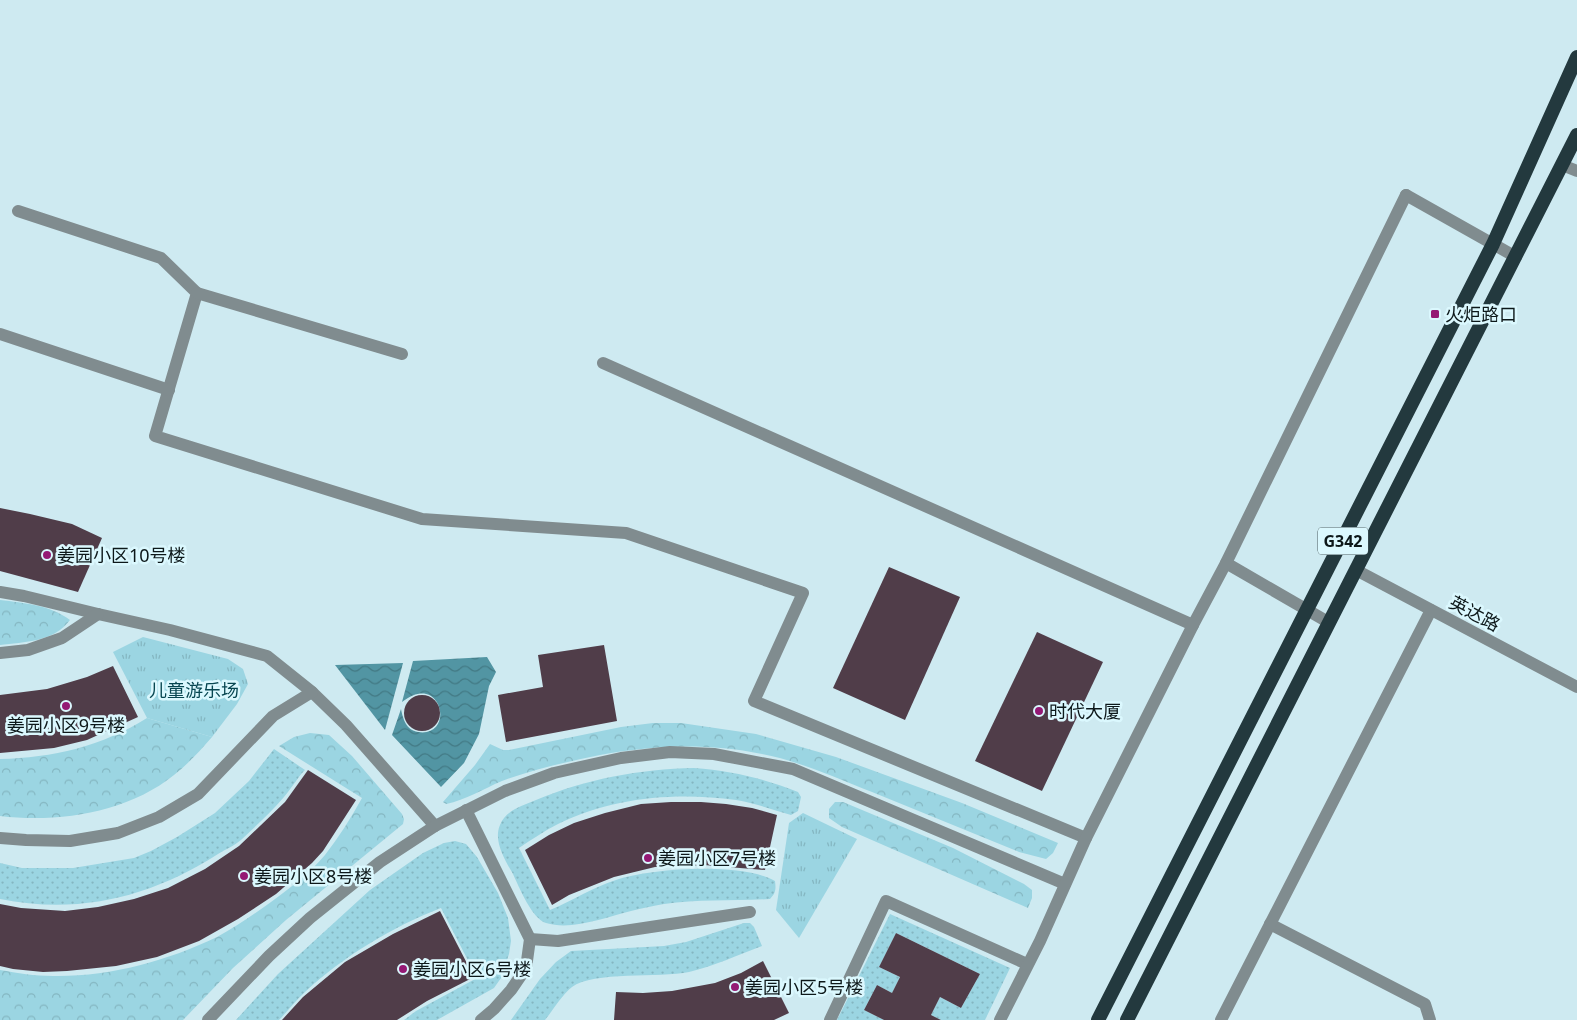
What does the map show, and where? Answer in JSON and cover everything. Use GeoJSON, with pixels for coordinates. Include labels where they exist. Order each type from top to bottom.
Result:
{"type":"FeatureCollection","features":[{"type":"Feature","properties":{"kind":"highway","name":"G342"},"geometry":{"type":"LineString","coordinates":[[1098,1020],[1493,244],[1577,57]]}},
{"type":"Feature","properties":{"kind":"highway","name":"G342"},"geometry":{"type":"LineString","coordinates":[[1127,1020],[1577,135]]}},
{"type":"Feature","properties":{"kind":"street"},"geometry":{"type":"LineString","coordinates":[[1562,165],[1577,171]]}},
{"type":"Feature","properties":{"kind":"street"},"geometry":{"type":"LineString","coordinates":[[1000,1020],[1066,884],[1086,838],[1192,625],[1226,563],[1406,195],[1516,257]]}},
{"type":"Feature","properties":{"kind":"street"},"geometry":{"type":"LineString","coordinates":[[18,211],[161,258],[197,293],[402,354]]}},
{"type":"Feature","properties":{"kind":"street"},"geometry":{"type":"LineString","coordinates":[[197,293],[155,436],[422,519],[626,533],[803,593],[754,702],[1086,838]]}},
{"type":"Feature","properties":{"kind":"street"},"geometry":{"type":"LineString","coordinates":[[0,334],[169,390]]}},
{"type":"Feature","properties":{"kind":"street"},"geometry":{"type":"LineString","coordinates":[[603,363],[1192,625]]}},
{"type":"Feature","properties":{"kind":"street"},"geometry":{"type":"LineString","coordinates":[[1226,563],[1328,622]]}},
{"type":"Feature","properties":{"kind":"street","name":"英达路"},"geometry":{"type":"LineString","coordinates":[[1356,570],[1577,687]]}},
{"type":"Feature","properties":{"kind":"street"},"geometry":{"type":"LineString","coordinates":[[0,592],[170,630],[268,656],[312,692],[351,731],[436,826]]}},
{"type":"Feature","properties":{"kind":"street"},"geometry":{"type":"LineString","coordinates":[[1221,1020],[1431,610]]}},
{"type":"Feature","properties":{"kind":"street"},"geometry":{"type":"LineString","coordinates":[[0,654],[28,650],[62,638],[98,614]]}},
{"type":"Feature","properties":{"kind":"street"},"geometry":{"type":"LineString","coordinates":[[0,838],[70,841],[118,833],[159,817],[198,794],[272,716],[312,692]]}},
{"type":"Feature","properties":{"kind":"street"},"geometry":{"type":"LineString","coordinates":[[208,1020],[269,956],[310,918],[380,862],[436,826],[505,791],[554,773],[621,758],[670,752],[714,754],[793,770],[1066,884]]}},
{"type":"Feature","properties":{"kind":"street"},"geometry":{"type":"LineString","coordinates":[[466,810],[530,939],[526,968],[511,990],[481,1020]]}},
{"type":"Feature","properties":{"kind":"street"},"geometry":{"type":"LineString","coordinates":[[830,1020],[886,901],[1027,964]]}},
{"type":"Feature","properties":{"kind":"street"},"geometry":{"type":"LineString","coordinates":[[530,939],[558,941],[750,912]]}},
{"type":"Feature","properties":{"kind":"street"},"geometry":{"type":"LineString","coordinates":[[1270,924],[1426,1004],[1430,1020]]}},
{"type":"Feature","properties":{"kind":"green space"},"geometry":{"type":"Polygon","coordinates":[[[0,600],[45,608],[70,620],[56,633],[47,637],[28,642],[0,645],[0,600]]]}},
{"type":"Feature","properties":{"kind":"green space","name":"儿童游乐场"},"geometry":{"type":"Polygon","coordinates":[[[143,637],[228,659],[243,669],[248,684],[237,704],[212,737],[147,718],[113,652],[143,637]]]}},
{"type":"Feature","properties":{"kind":"green space"},"geometry":{"type":"Polygon","coordinates":[[[147,718],[212,737],[174,775],[155,788],[114,807],[68,816],[45,818],[0,816],[0,759],[39,756],[76,749],[113,736],[147,718]]]}},
{"type":"Feature","properties":{"kind":"green space"},"geometry":{"type":"Polygon","coordinates":[[[653,723],[681,723],[756,734],[836,757],[962,803],[1058,843],[1053,853],[1046,859],[1019,852],[804,765],[762,754],[721,748],[661,747],[600,755],[526,773],[502,781],[461,800],[446,804],[443,802],[475,765],[490,744],[503,750],[509,750],[621,727],[653,723]]]}},
{"type":"Feature","properties":{"kind":"green space"},"geometry":{"type":"Polygon","coordinates":[[[310,733],[329,735],[352,756],[402,814],[403,824],[286,920],[233,968],[183,1020],[0,1020],[0,970],[40,975],[74,976],[137,966],[158,960],[198,946],[224,933],[271,902],[319,862],[345,827],[362,798],[279,746],[294,737],[310,733]]]}},
{"type":"Feature","properties":{"kind":"green space"},"geometry":{"type":"Polygon","coordinates":[[[274,749],[305,770],[279,803],[241,840],[193,869],[167,881],[114,899],[58,905],[0,899],[0,863],[22,868],[73,868],[134,858],[151,851],[215,813],[249,781],[274,749]]]}},
{"type":"Feature","properties":{"kind":"green space"},"geometry":{"type":"Polygon","coordinates":[[[694,768],[747,776],[798,792],[801,797],[798,811],[791,815],[736,800],[668,797],[623,802],[579,815],[553,827],[519,848],[550,910],[599,886],[616,880],[651,872],[673,870],[720,869],[760,875],[775,881],[775,891],[770,899],[677,902],[635,910],[589,922],[567,925],[546,923],[536,915],[522,894],[499,844],[498,831],[500,825],[510,812],[574,786],[614,776],[654,770],[694,768]]]}},
{"type":"Feature","properties":{"kind":"green space"},"geometry":{"type":"Polygon","coordinates":[[[835,802],[843,802],[953,848],[1024,884],[1032,890],[1032,898],[1028,908],[842,827],[829,818],[829,809],[835,802]]]}},
{"type":"Feature","properties":{"kind":"green space"},"geometry":{"type":"Polygon","coordinates":[[[803,813],[857,839],[799,938],[776,910],[789,823],[803,813]]]}},
{"type":"Feature","properties":{"kind":"green space"},"geometry":{"type":"Polygon","coordinates":[[[455,841],[466,844],[477,857],[498,893],[508,918],[511,941],[509,954],[501,978],[494,988],[437,1020],[404,1020],[416,1011],[477,978],[441,908],[387,933],[336,966],[298,998],[279,1020],[236,1020],[278,974],[370,890],[423,853],[444,843],[455,841]]]}},
{"type":"Feature","properties":{"kind":"green space"},"geometry":{"type":"Polygon","coordinates":[[[890,914],[1010,968],[985,1020],[941,1020],[931,1015],[940,997],[961,1008],[980,974],[896,933],[879,967],[900,977],[892,993],[877,985],[864,1010],[884,1020],[837,1020],[890,914]]]}},
{"type":"Feature","properties":{"kind":"green space"},"geometry":{"type":"Polygon","coordinates":[[[744,923],[750,923],[754,927],[762,946],[717,964],[689,972],[611,977],[582,982],[568,990],[545,1020],[511,1020],[540,979],[556,962],[571,951],[664,946],[686,942],[744,923]]]}},
{"type":"Feature","properties":{"kind":"water"},"geometry":{"type":"Polygon","coordinates":[[[487,657],[496,672],[489,686],[479,734],[464,763],[441,787],[392,735],[401,709],[408,726],[418,732],[430,731],[437,725],[440,717],[439,707],[435,699],[427,694],[416,694],[402,702],[413,661],[487,657]]]}},
{"type":"Feature","properties":{"kind":"water"},"geometry":{"type":"Polygon","coordinates":[[[403,663],[385,730],[335,665],[403,663]]]}},
{"type":"Feature","properties":{"kind":"building","name":"姜园小区10号楼"},"geometry":{"type":"Polygon","coordinates":[[[0,508],[72,524],[102,538],[78,592],[0,571],[0,508]]]}},
{"type":"Feature","properties":{"kind":"building"},"geometry":{"type":"Polygon","coordinates":[[[889,567],[960,597],[905,720],[833,688],[889,567]]]}},
{"type":"Feature","properties":{"kind":"building","name":"时代大厦"},"geometry":{"type":"Polygon","coordinates":[[[1037,632],[1103,662],[1042,791],[975,761],[1037,632]]]}},
{"type":"Feature","properties":{"kind":"building"},"geometry":{"type":"Polygon","coordinates":[[[604,645],[617,721],[506,742],[498,695],[543,687],[538,655],[604,645]]]}},
{"type":"Feature","properties":{"kind":"building","name":"姜园小区9号楼"},"geometry":{"type":"Polygon","coordinates":[[[113,666],[138,717],[87,740],[54,748],[0,753],[0,695],[47,689],[87,677],[113,666]]]}},
{"type":"Feature","properties":{"kind":"building"},"geometry":{"type":"Polygon","coordinates":[[[422,695],[429,696],[435,700],[439,706],[439,720],[435,726],[429,730],[422,731],[415,730],[409,726],[405,720],[404,713],[405,706],[409,700],[415,696],[422,695]]]}},
{"type":"Feature","properties":{"kind":"building","name":"姜园小区8号楼"},"geometry":{"type":"Polygon","coordinates":[[[308,770],[356,800],[323,851],[312,863],[276,894],[238,919],[199,941],[157,957],[116,966],[43,972],[0,966],[0,904],[21,908],[65,911],[98,907],[134,899],[168,888],[205,869],[239,846],[285,802],[308,770]]]}},
{"type":"Feature","properties":{"kind":"building","name":"姜园小区7号楼"},"geometry":{"type":"Polygon","coordinates":[[[671,802],[726,804],[752,808],[777,815],[765,870],[704,865],[655,867],[614,877],[569,895],[552,905],[525,850],[549,835],[574,823],[641,804],[671,802]]]}},
{"type":"Feature","properties":{"kind":"building","name":"姜园小区6号楼"},"geometry":{"type":"Polygon","coordinates":[[[440,911],[474,977],[427,1001],[397,1020],[282,1020],[303,997],[345,962],[393,934],[440,911]]]}},
{"type":"Feature","properties":{"kind":"building"},"geometry":{"type":"Polygon","coordinates":[[[896,933],[980,974],[961,1008],[940,997],[931,1015],[941,1020],[884,1020],[864,1010],[877,985],[892,993],[900,977],[879,967],[896,933]]]}},
{"type":"Feature","properties":{"kind":"building","name":"姜园小区5号楼"},"geometry":{"type":"Polygon","coordinates":[[[763,961],[789,1013],[774,1020],[614,1020],[616,992],[672,991],[715,983],[741,973],[763,961]]]}},
{"type":"Feature","properties":{"kind":"place","name":"火炬路口"},"geometry":{"type":"Point","coordinates":[1435,314]}},
{"type":"Feature","properties":{"kind":"place","name":"姜园小区10号楼"},"geometry":{"type":"Point","coordinates":[47,555]}},
{"type":"Feature","properties":{"kind":"place","name":"姜园小区9号楼"},"geometry":{"type":"Point","coordinates":[66,706]}},
{"type":"Feature","properties":{"kind":"place","name":"时代大厦"},"geometry":{"type":"Point","coordinates":[1039,711]}},
{"type":"Feature","properties":{"kind":"place","name":"姜园小区7号楼"},"geometry":{"type":"Point","coordinates":[648,858]}},
{"type":"Feature","properties":{"kind":"place","name":"姜园小区8号楼"},"geometry":{"type":"Point","coordinates":[244,876]}},
{"type":"Feature","properties":{"kind":"place","name":"姜园小区6号楼"},"geometry":{"type":"Point","coordinates":[403,969]}},
{"type":"Feature","properties":{"kind":"place","name":"姜园小区5号楼"},"geometry":{"type":"Point","coordinates":[735,987]}}]}
